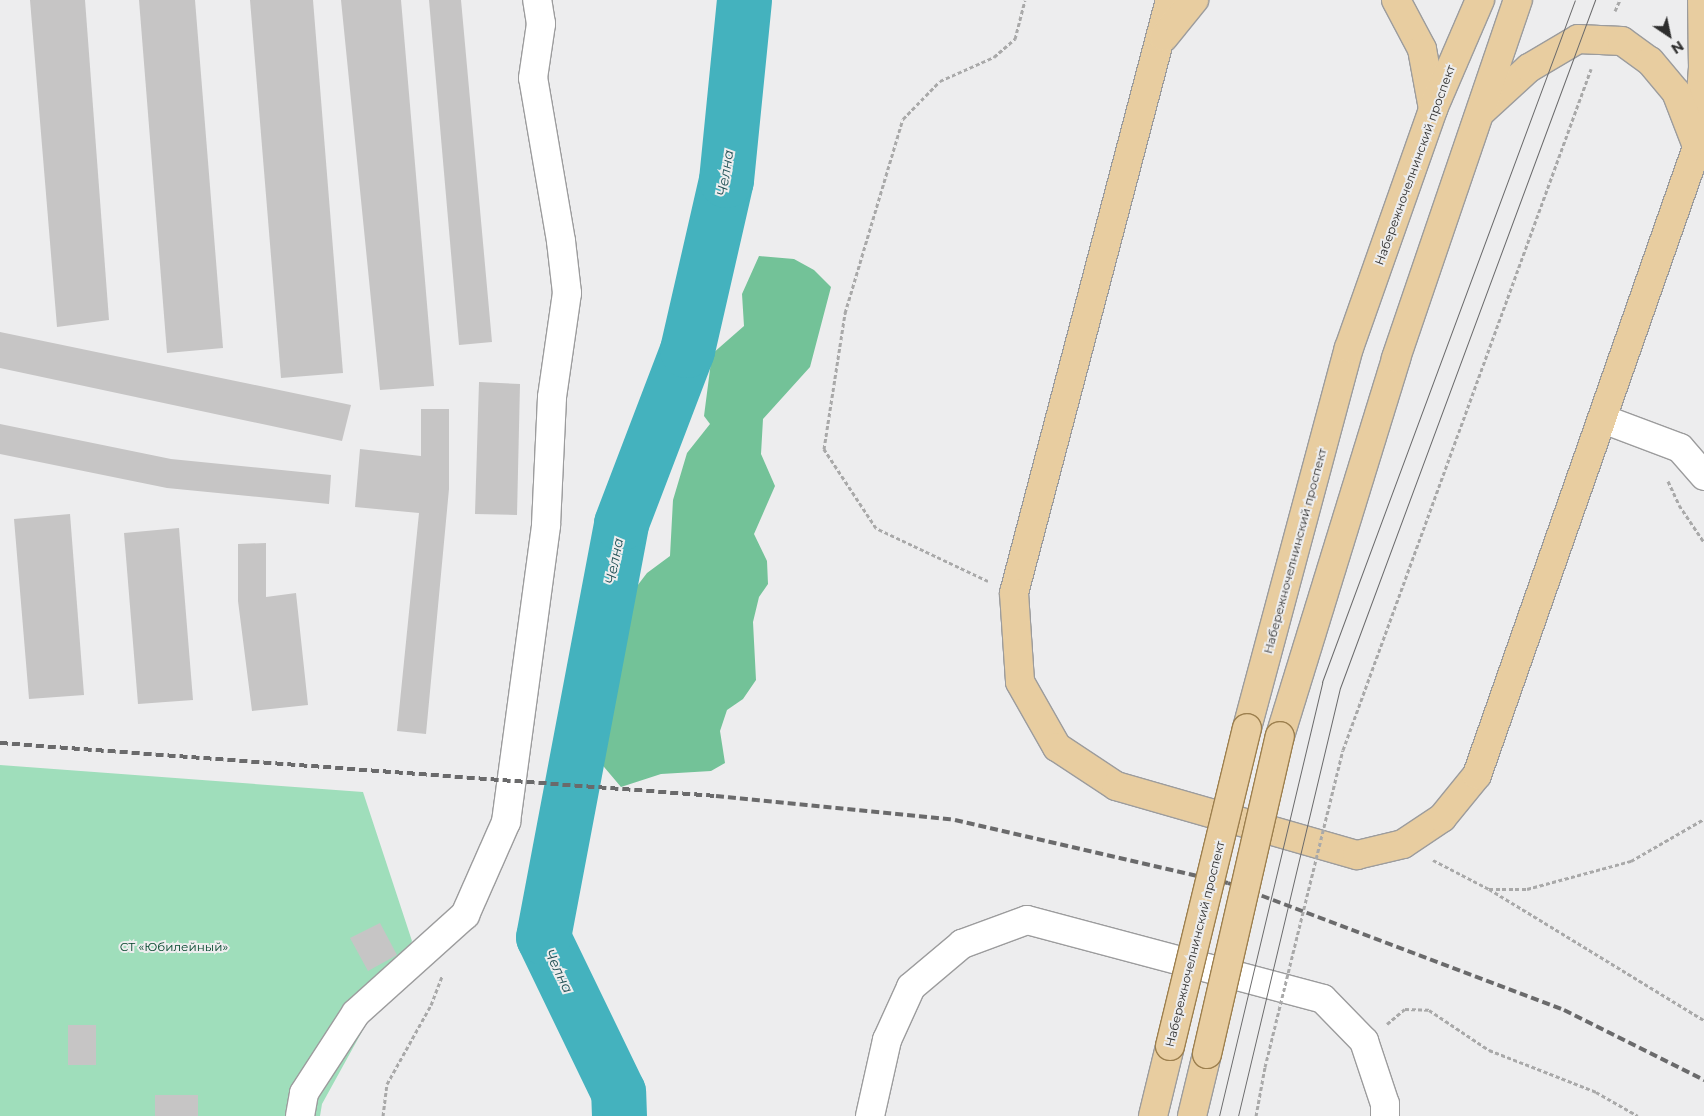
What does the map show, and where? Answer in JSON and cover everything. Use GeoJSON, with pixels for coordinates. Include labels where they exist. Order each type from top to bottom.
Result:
{"type":"FeatureCollection","features":[{"type":"Feature","properties":{"kind":"main road"},"geometry":{"type":"LineString","coordinates":[[1170,0],[1014,593],[1020,682],[1057,747],[1116,786],[1357,855],[1403,844],[1442,818],[1476,775],[1603,419],[1697,147],[1703,68],[1702,0]]}},
{"type":"Feature","properties":{"kind":"main road"},"geometry":{"type":"LineString","coordinates":[[1160,42],[1194,0]]}},
{"type":"Feature","properties":{"kind":"main road"},"geometry":{"type":"LineString","coordinates":[[1396,0],[1422,49],[1433,109]]}},
{"type":"Feature","properties":{"kind":"main road","name":"Набережночелнинский проспект"},"geometry":{"type":"LineString","coordinates":[[1153,1116],[1247,728],[1349,348],[1433,109],[1480,0]]}},
{"type":"Feature","properties":{"kind":"main road"},"geometry":{"type":"LineString","coordinates":[[1192,1116],[1280,736],[1396,358],[1518,0]]}},
{"type":"Feature","properties":{"kind":"main road"},"geometry":{"type":"LineString","coordinates":[[1479,115],[1529,68],[1578,39],[1622,41],[1650,61],[1676,92],[1697,147]]}},
{"type":"Feature","properties":{"kind":"street"},"geometry":{"type":"LineString","coordinates":[[300,1116],[304,1093],[356,1014],[465,915],[506,822],[546,525],[552,397],[567,293],[561,241],[534,78],[541,24],[537,0]]}},
{"type":"Feature","properties":{"kind":"street"},"geometry":{"type":"LineString","coordinates":[[1603,419],[1692,445],[1704,476]]}},
{"type":"Feature","properties":{"kind":"street"},"geometry":{"type":"LineString","coordinates":[[870,1116],[888,1040],[911,987],[962,944],[1027,920],[1323,999],[1364,1041],[1385,1104],[1385,1116]]}},
{"type":"Feature","properties":{"kind":"path"},"geometry":{"type":"LineString","coordinates":[[1014,593],[876,528],[824,449],[845,313],[902,118],[940,81],[994,57],[1015,39],[1025,0]]}},
{"type":"Feature","properties":{"kind":"path"},"geometry":{"type":"LineString","coordinates":[[1256,1116],[1265,1067],[1342,750],[1602,39],[1620,0]]}},
{"type":"Feature","properties":{"kind":"path"},"geometry":{"type":"LineString","coordinates":[[1666,479],[1679,505],[1704,542]]}},
{"type":"Feature","properties":{"kind":"path"},"geometry":{"type":"LineString","coordinates":[[1489,889],[1527,889],[1631,861],[1704,819]]}},
{"type":"Feature","properties":{"kind":"path"},"geometry":{"type":"LineString","coordinates":[[1403,844],[1489,889],[1704,1020]]}},
{"type":"Feature","properties":{"kind":"path"},"geometry":{"type":"LineString","coordinates":[[383,1116],[387,1084],[431,1005],[445,969]]}},
{"type":"Feature","properties":{"kind":"path"},"geometry":{"type":"LineString","coordinates":[[1364,1041],[1405,1009],[1429,1010],[1489,1050],[1596,1092],[1638,1116]]}},
{"type":"Feature","properties":{"kind":"green space"},"geometry":{"type":"Polygon","coordinates":[[[759,256],[794,259],[814,270],[831,287],[810,367],[763,419],[761,454],[775,486],[754,534],[767,561],[768,584],[759,597],[753,622],[756,680],[743,699],[727,710],[720,731],[725,763],[711,771],[661,774],[621,787],[599,761],[625,644],[631,594],[647,573],[670,556],[673,500],[687,453],[710,424],[704,416],[712,354],[744,326],[742,294],[759,256]]]}},
{"type":"Feature","properties":{"kind":"green space","name":"СТ «Юбилейный»"},"geometry":{"type":"Polygon","coordinates":[[[0,765],[363,792],[412,941],[322,1104],[320,1116],[0,1116],[0,765]]]}},
{"type":"Feature","properties":{"kind":"building"},"geometry":{"type":"Polygon","coordinates":[[[30,0],[85,0],[109,320],[57,327],[30,0]]]}},
{"type":"Feature","properties":{"kind":"building"},"geometry":{"type":"Polygon","coordinates":[[[139,0],[195,0],[223,348],[167,353],[139,0]]]}},
{"type":"Feature","properties":{"kind":"building"},"geometry":{"type":"Polygon","coordinates":[[[250,0],[313,0],[343,373],[281,378],[250,0]]]}},
{"type":"Feature","properties":{"kind":"building"},"geometry":{"type":"Polygon","coordinates":[[[341,0],[401,0],[434,386],[380,390],[341,0]]]}},
{"type":"Feature","properties":{"kind":"building"},"geometry":{"type":"Polygon","coordinates":[[[429,0],[461,0],[492,342],[459,345],[429,0]]]}},
{"type":"Feature","properties":{"kind":"building"},"geometry":{"type":"Polygon","coordinates":[[[0,332],[351,405],[342,441],[0,368],[0,332]]]}},
{"type":"Feature","properties":{"kind":"building"},"geometry":{"type":"Polygon","coordinates":[[[479,382],[520,384],[517,515],[475,514],[479,382]]]}},
{"type":"Feature","properties":{"kind":"building"},"geometry":{"type":"Polygon","coordinates":[[[421,409],[449,409],[449,489],[426,734],[397,731],[419,513],[355,507],[360,449],[421,456],[421,409]]]}},
{"type":"Feature","properties":{"kind":"building"},"geometry":{"type":"Polygon","coordinates":[[[0,424],[171,459],[331,475],[329,504],[167,488],[0,454],[0,424]]]}},
{"type":"Feature","properties":{"kind":"building"},"geometry":{"type":"Polygon","coordinates":[[[70,514],[84,695],[29,699],[14,519],[70,514]]]}},
{"type":"Feature","properties":{"kind":"building"},"geometry":{"type":"Polygon","coordinates":[[[179,528],[193,700],[138,704],[124,533],[179,528]]]}},
{"type":"Feature","properties":{"kind":"building"},"geometry":{"type":"Polygon","coordinates":[[[266,543],[266,597],[296,593],[308,705],[252,711],[238,601],[238,544],[266,543]]]}},
{"type":"Feature","properties":{"kind":"building"},"geometry":{"type":"Polygon","coordinates":[[[380,923],[397,955],[368,971],[350,938],[380,923]]]}},
{"type":"Feature","properties":{"kind":"building"},"geometry":{"type":"Polygon","coordinates":[[[68,1025],[96,1025],[96,1065],[68,1065],[68,1025]]]}},
{"type":"Feature","properties":{"kind":"building"},"geometry":{"type":"Polygon","coordinates":[[[155,1095],[198,1095],[198,1116],[155,1116],[155,1095]]]}},
{"type":"Feature","properties":{"kind":"waterway","name":"Челна"},"geometry":{"type":"LineString","coordinates":[[619,1116],[618,1092],[543,937],[621,523],[687,350],[726,180],[744,0]]}},
{"type":"Feature","properties":{"kind":"tram line"},"geometry":{"type":"LineString","coordinates":[[1219,1116],[1322,682],[1575,0]]}},
{"type":"Feature","properties":{"kind":"tram line"},"geometry":{"type":"LineString","coordinates":[[1238,1116],[1340,688],[1595,0]]}},
{"type":"Feature","properties":{"kind":"railway"},"geometry":{"type":"LineString","coordinates":[[0,743],[716,796],[955,820],[1228,883],[1564,1010],[1704,1080]]}}]}
